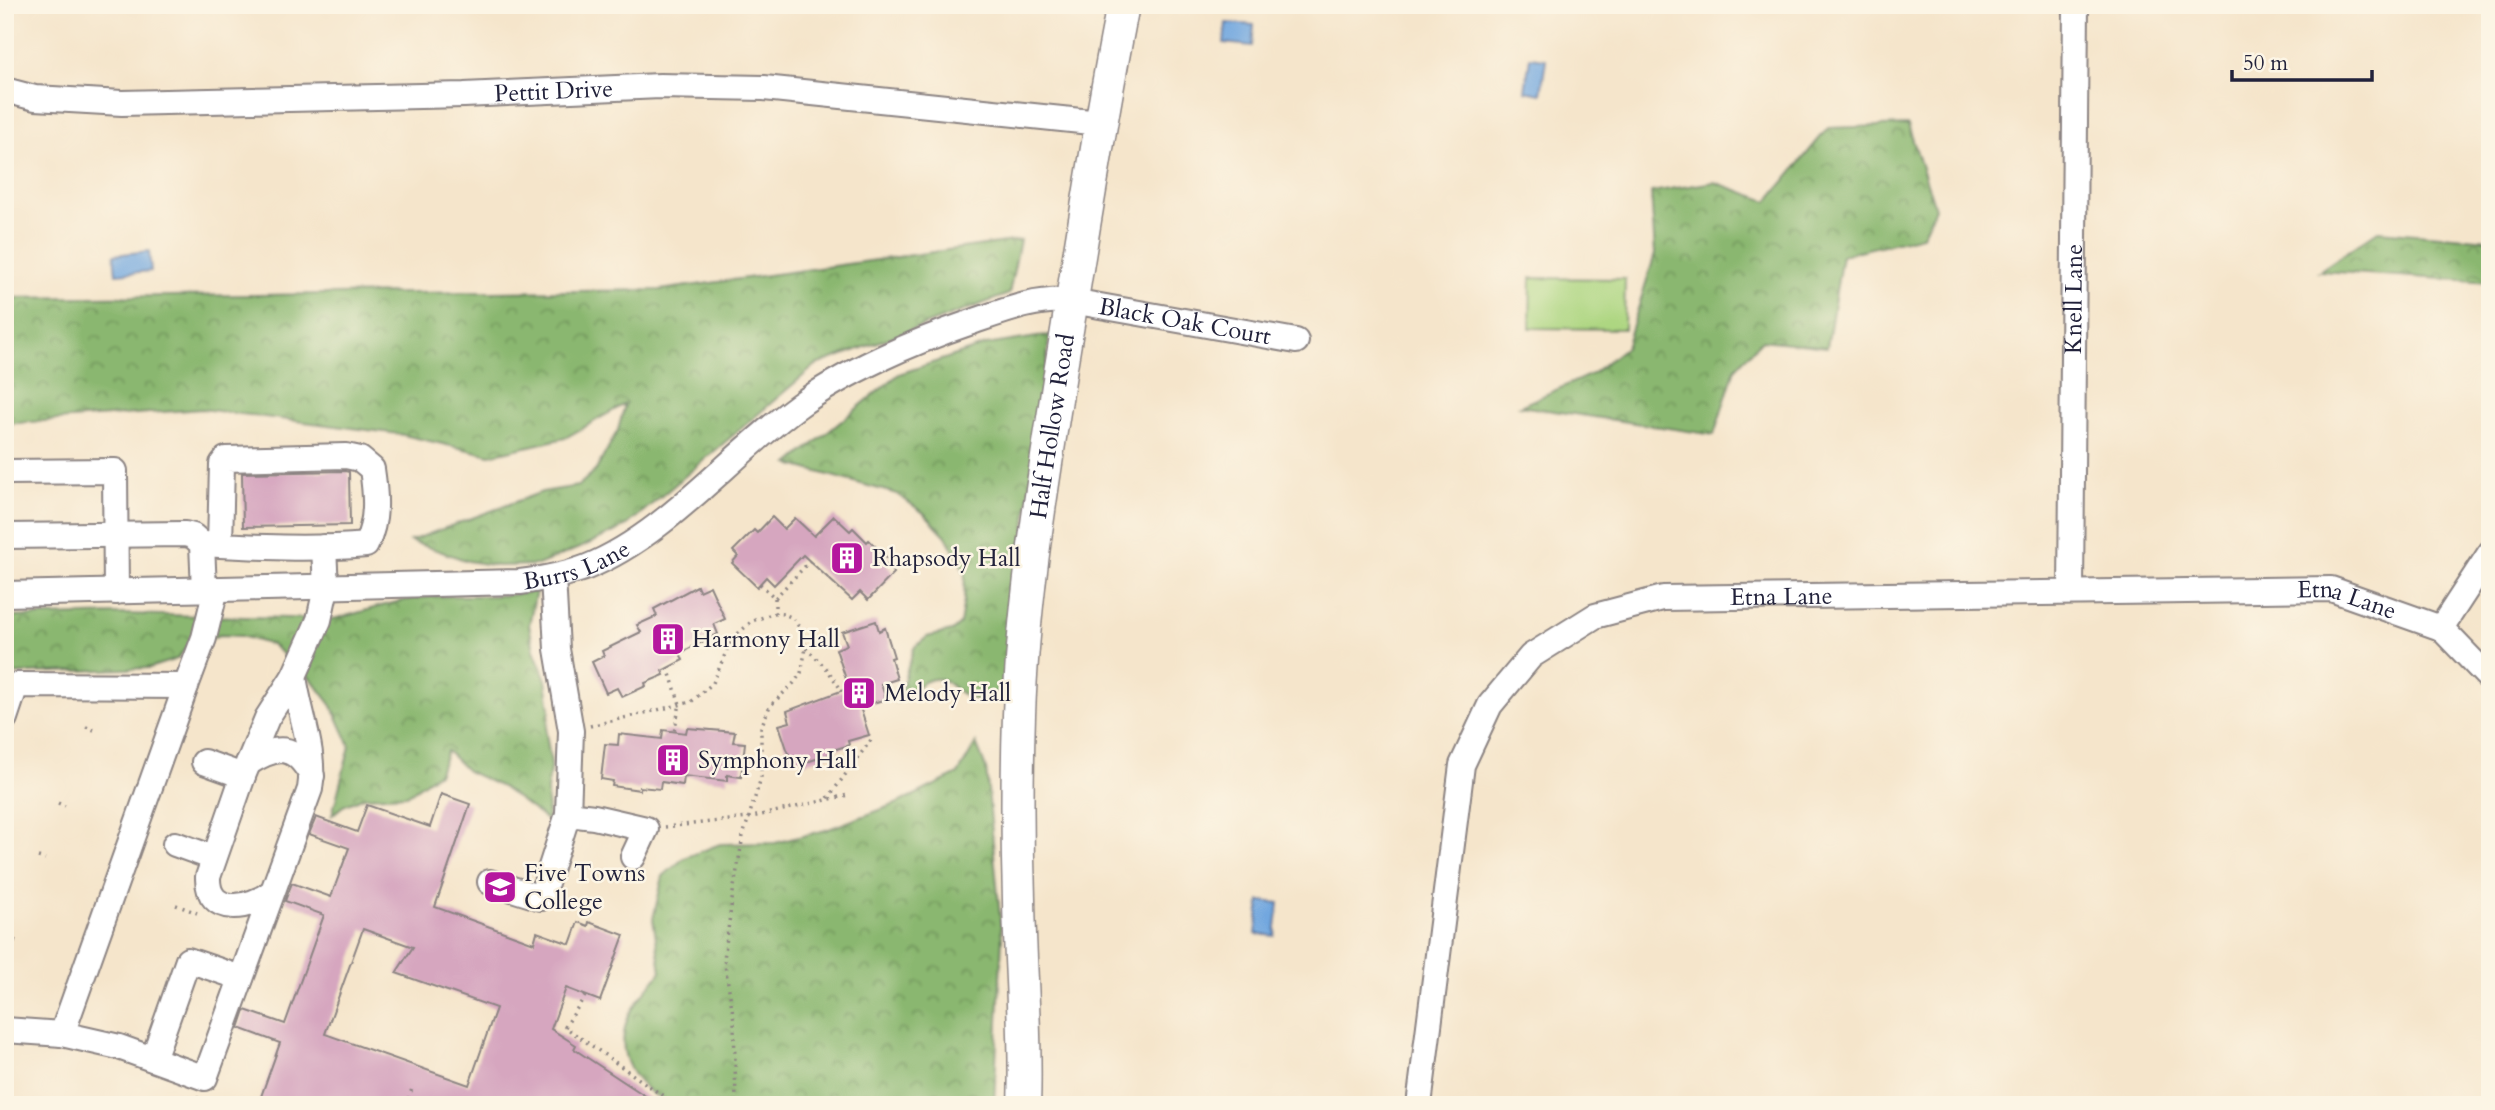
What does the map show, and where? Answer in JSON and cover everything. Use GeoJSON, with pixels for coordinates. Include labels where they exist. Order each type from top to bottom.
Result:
{"type":"FeatureCollection","features":[{"type":"Feature","properties":{"kind":"main road","name":"Half Hollow Road"},"geometry":{"type":"LineString","coordinates":[[1024,1105],[1026,1069],[1018,860],[1019,716],[1023,648],[1035,534],[1100,123],[1123,5]]}},
{"type":"Feature","properties":{"kind":"street","name":"Knell Lane"},"geometry":{"type":"LineString","coordinates":[[2071,591],[2076,5]]}},
{"type":"Feature","properties":{"kind":"street","name":"Pettit Drive"},"geometry":{"type":"LineString","coordinates":[[5,90],[35,97],[122,103],[464,95],[660,86],[764,88],[1100,123]]}},
{"type":"Feature","properties":{"kind":"street","name":"Burrs Lane"},"geometry":{"type":"LineString","coordinates":[[5,594],[520,582],[553,577],[586,567],[635,541],[797,407],[837,382],[937,334],[1034,302],[1072,302]]}},
{"type":"Feature","properties":{"kind":"street","name":"Black Oak Court"},"geometry":{"type":"LineString","coordinates":[[1072,302],[1296,341]]}},
{"type":"Feature","properties":{"kind":"street"},"geometry":{"type":"LineString","coordinates":[[5,536],[185,534],[211,545],[366,545],[374,528],[376,509],[372,469],[360,459],[346,456],[226,459],[222,464],[211,545],[209,590],[214,597],[204,638],[62,1034]]}},
{"type":"Feature","properties":{"kind":"street"},"geometry":{"type":"LineString","coordinates":[[5,472],[115,471],[116,592]]}},
{"type":"Feature","properties":{"kind":"street"},"geometry":{"type":"LineString","coordinates":[[272,892],[261,901],[245,907],[232,906],[219,901],[210,893],[208,886],[214,858],[267,718],[294,676],[319,620],[326,588],[324,547]]}},
{"type":"Feature","properties":{"kind":"street"},"geometry":{"type":"LineString","coordinates":[[2441,628],[2490,553]]}},
{"type":"Feature","properties":{"kind":"street"},"geometry":{"type":"LineString","coordinates":[[490,882],[541,898],[568,814],[571,731],[557,649],[553,577]]}},
{"type":"Feature","properties":{"kind":"street","name":"Etna Lane"},"geometry":{"type":"LineString","coordinates":[[1419,1105],[1462,765],[1490,705],[1531,656],[1595,616],[1662,598],[2331,589],[2441,628],[2490,679]]}},
{"type":"Feature","properties":{"kind":"street"},"geometry":{"type":"LineString","coordinates":[[5,1030],[62,1034],[119,1047],[205,1078],[310,789],[312,754],[294,676]]}},
{"type":"Feature","properties":{"kind":"street"},"geometry":{"type":"LineString","coordinates":[[5,718],[16,685],[186,686]]}},
{"type":"Feature","properties":{"kind":"street"},"geometry":{"type":"LineString","coordinates":[[204,762],[246,769],[266,752],[277,749],[289,751],[299,757],[312,776]]}},
{"type":"Feature","properties":{"kind":"street"},"geometry":{"type":"LineString","coordinates":[[568,814],[646,829],[633,857]]}},
{"type":"Feature","properties":{"kind":"street"},"geometry":{"type":"LineString","coordinates":[[174,844],[214,858]]}},
{"type":"Feature","properties":{"kind":"street"},"geometry":{"type":"LineString","coordinates":[[153,1059],[188,960],[241,978]]}},
{"type":"Feature","properties":{"kind":"path"},"geometry":{"type":"LineString","coordinates":[[775,613],[775,598],[810,561]]}},
{"type":"Feature","properties":{"kind":"path"},"geometry":{"type":"LineString","coordinates":[[760,584],[775,598]]}},
{"type":"Feature","properties":{"kind":"path"},"geometry":{"type":"LineString","coordinates":[[571,731],[691,702],[713,683],[732,640],[752,621],[775,613],[793,618],[803,633],[806,648],[801,673],[770,706],[761,726],[761,778],[748,818],[733,893],[724,959],[734,1020],[736,1105]]}},
{"type":"Feature","properties":{"kind":"path"},"geometry":{"type":"LineString","coordinates":[[806,648],[827,669],[842,691]]}},
{"type":"Feature","properties":{"kind":"path"},"geometry":{"type":"LineString","coordinates":[[668,668],[680,704],[674,732]]}},
{"type":"Feature","properties":{"kind":"path"},"geometry":{"type":"LineString","coordinates":[[86,727],[94,730]]}},
{"type":"Feature","properties":{"kind":"path"},"geometry":{"type":"LineString","coordinates":[[827,800],[871,740],[869,734]]}},
{"type":"Feature","properties":{"kind":"path"},"geometry":{"type":"LineString","coordinates":[[5,785],[11,786]]}},
{"type":"Feature","properties":{"kind":"path"},"geometry":{"type":"LineString","coordinates":[[646,829],[748,818],[848,794]]}},
{"type":"Feature","properties":{"kind":"path"},"geometry":{"type":"LineString","coordinates":[[58,803],[65,806]]}},
{"type":"Feature","properties":{"kind":"path"},"geometry":{"type":"LineString","coordinates":[[38,857],[45,859]]}},
{"type":"Feature","properties":{"kind":"path"},"geometry":{"type":"LineString","coordinates":[[8,938],[16,941]]}},
{"type":"Feature","properties":{"kind":"path"},"geometry":{"type":"LineString","coordinates":[[585,996],[565,1027],[676,1105]]}},
{"type":"Feature","properties":{"kind":"path"},"geometry":{"type":"LineString","coordinates":[[406,1105],[413,1086]]}},
{"type":"Feature","properties":{"kind":"green space"},"geometry":{"type":"Polygon","coordinates":[[[1908,125],[1935,208],[1922,236],[1842,255],[1827,347],[1762,340],[1735,369],[1714,435],[1520,406],[1592,374],[1626,347],[1655,254],[1651,192],[1714,182],[1768,201],[1828,128],[1908,125]]]}},
{"type":"Feature","properties":{"kind":"green space"},"geometry":{"type":"Polygon","coordinates":[[[2378,231],[2490,240],[2490,282],[2319,271],[2378,231]]]}},
{"type":"Feature","properties":{"kind":"green space"},"geometry":{"type":"Polygon","coordinates":[[[1020,240],[1009,294],[816,365],[625,527],[538,565],[498,566],[468,561],[410,541],[542,492],[578,486],[596,470],[618,430],[625,404],[565,438],[490,455],[399,434],[202,409],[5,424],[5,298],[660,290],[1020,240]]]}},
{"type":"Feature","properties":{"kind":"green space"},"geometry":{"type":"Polygon","coordinates":[[[1531,278],[1625,279],[1624,329],[1530,328],[1531,278]]]}},
{"type":"Feature","properties":{"kind":"green space"},"geometry":{"type":"Polygon","coordinates":[[[1050,335],[1029,493],[1011,668],[998,690],[986,699],[971,699],[946,681],[938,679],[925,682],[897,702],[914,648],[927,637],[952,631],[960,624],[965,572],[946,536],[925,514],[897,494],[789,464],[899,374],[986,345],[1050,335]]]}},
{"type":"Feature","properties":{"kind":"green space"},"geometry":{"type":"Polygon","coordinates":[[[536,591],[529,625],[534,650],[546,680],[550,709],[546,733],[551,763],[547,790],[548,821],[502,787],[467,771],[447,751],[439,772],[407,795],[364,797],[343,806],[332,815],[350,746],[332,706],[313,681],[272,645],[241,636],[220,635],[189,645],[177,659],[149,668],[5,674],[5,617],[121,614],[332,619],[412,599],[536,591]]]}},
{"type":"Feature","properties":{"kind":"green space"},"geometry":{"type":"Polygon","coordinates":[[[976,743],[986,768],[1002,938],[994,1105],[674,1105],[660,1099],[639,1081],[626,1058],[624,1030],[632,1009],[661,971],[653,919],[663,876],[684,858],[720,844],[775,843],[826,830],[896,804],[958,774],[976,743]]]}},
{"type":"Feature","properties":{"kind":"water"},"geometry":{"type":"Polygon","coordinates":[[[1226,23],[1254,25],[1252,46],[1224,43],[1226,23]]]}},
{"type":"Feature","properties":{"kind":"water"},"geometry":{"type":"Polygon","coordinates":[[[1530,57],[1546,59],[1541,94],[1525,91],[1530,57]]]}},
{"type":"Feature","properties":{"kind":"water"},"geometry":{"type":"Polygon","coordinates":[[[149,251],[151,271],[116,274],[114,255],[149,251]]]}},
{"type":"Feature","properties":{"kind":"water"},"geometry":{"type":"Polygon","coordinates":[[[1260,901],[1279,903],[1275,936],[1256,934],[1260,901]]]}},
{"type":"Feature","properties":{"kind":"building"},"geometry":{"type":"Polygon","coordinates":[[[349,472],[350,525],[243,527],[242,473],[349,472]]]}},
{"type":"Feature","properties":{"kind":"building","name":"Rhapsody Hall"},"geometry":{"type":"Polygon","coordinates":[[[834,516],[850,531],[853,528],[867,542],[869,540],[890,561],[886,565],[894,573],[868,600],[860,592],[852,600],[803,555],[774,585],[766,577],[757,587],[732,563],[738,556],[733,551],[754,530],[757,533],[772,517],[784,529],[795,518],[814,536],[834,516]]]}},
{"type":"Feature","properties":{"kind":"building","name":"Harmony Hall"},"geometry":{"type":"Polygon","coordinates":[[[697,586],[699,591],[710,586],[725,619],[714,624],[718,634],[680,653],[683,660],[662,671],[664,675],[645,683],[646,686],[622,697],[617,688],[606,693],[592,662],[604,656],[602,651],[641,632],[637,625],[657,616],[654,609],[697,586]]]}},
{"type":"Feature","properties":{"kind":"building","name":"Melody Hall"},"geometry":{"type":"Polygon","coordinates":[[[876,621],[879,631],[885,628],[894,657],[891,658],[897,679],[881,684],[886,699],[860,707],[869,735],[848,741],[849,745],[830,751],[831,754],[804,763],[802,757],[791,761],[779,725],[790,722],[787,711],[849,688],[836,649],[847,645],[842,632],[876,621]]]}},
{"type":"Feature","properties":{"kind":"building","name":"Symphony Hall"},"geometry":{"type":"Polygon","coordinates":[[[687,728],[735,732],[733,742],[745,743],[741,777],[727,775],[727,781],[684,776],[683,785],[661,782],[660,789],[640,787],[640,790],[612,786],[613,781],[601,779],[605,744],[618,745],[619,734],[662,739],[663,730],[686,733],[687,728]]]}},
{"type":"Feature","properties":{"kind":"building","name":"Five Towns College"},"geometry":{"type":"Polygon","coordinates":[[[441,794],[470,804],[435,907],[534,943],[537,932],[570,944],[578,922],[588,926],[589,922],[624,935],[600,1001],[566,988],[551,1029],[576,1045],[574,1049],[659,1105],[258,1105],[280,1043],[239,1028],[245,1010],[285,1024],[324,915],[285,901],[292,883],[331,897],[349,848],[309,834],[316,817],[357,832],[367,805],[430,827],[441,794]],[[363,929],[325,1034],[469,1085],[496,1008],[396,973],[413,947],[363,929]]]}},
{"type":"Feature","properties":{"kind":"place","name":"Rhapsody Hall"},"geometry":{"type":"Point","coordinates":[847,558]}},
{"type":"Feature","properties":{"kind":"place","name":"Harmony Hall"},"geometry":{"type":"Point","coordinates":[668,639]}},
{"type":"Feature","properties":{"kind":"place","name":"Melody Hall"},"geometry":{"type":"Point","coordinates":[859,693]}},
{"type":"Feature","properties":{"kind":"place","name":"Symphony Hall"},"geometry":{"type":"Point","coordinates":[673,760]}},
{"type":"Feature","properties":{"kind":"place","name":"Five Towns College"},"geometry":{"type":"Point","coordinates":[500,887]}}]}
